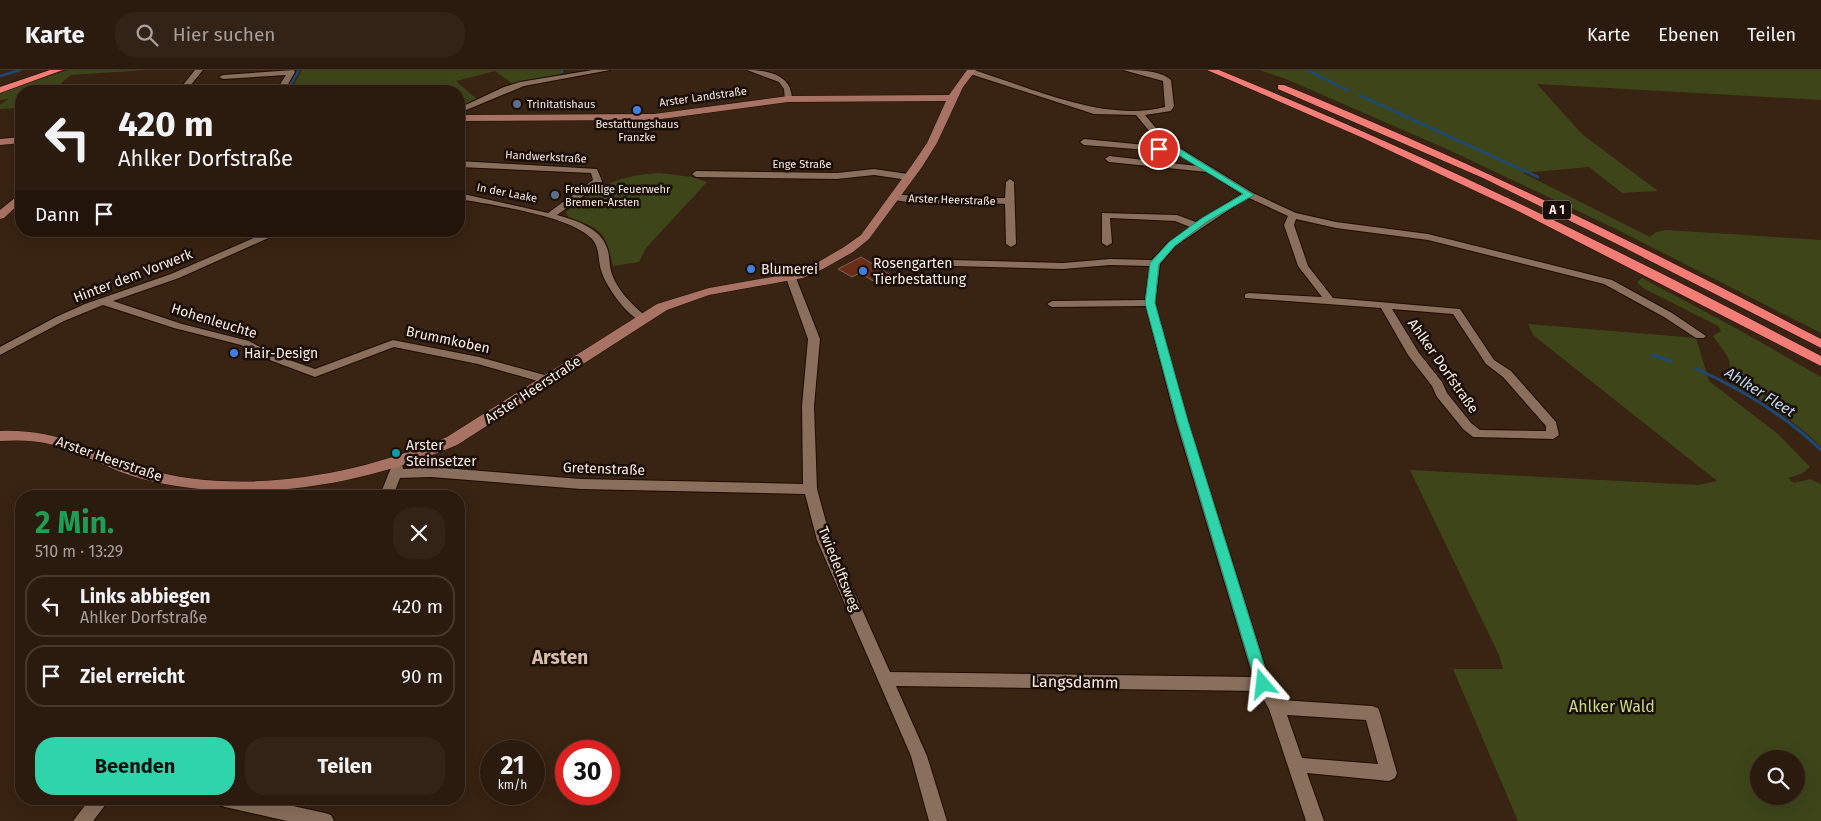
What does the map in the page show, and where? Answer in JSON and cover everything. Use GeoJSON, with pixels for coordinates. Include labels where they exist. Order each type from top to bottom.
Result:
{"type":"FeatureCollection","features":[{"type":"Feature","properties":{"kind":"highway"},"geometry":{"type":"LineString","coordinates":[[0,84],[43,70]]}},
{"type":"Feature","properties":{"kind":"highway"},"geometry":{"type":"LineString","coordinates":[[0,90],[59,70]]}},
{"type":"Feature","properties":{"kind":"highway","name":"A 1"},"geometry":{"type":"LineString","coordinates":[[1212,70],[1343,125],[1535,214],[1637,264],[1821,362]]}},
{"type":"Feature","properties":{"kind":"highway","name":"A 1"},"geometry":{"type":"LineString","coordinates":[[1270,83],[1440,155],[1551,208],[1821,344]]}},
{"type":"Feature","properties":{"kind":"highway"},"geometry":{"type":"LineString","coordinates":[[1802,352],[1821,366]]}},
{"type":"Feature","properties":{"kind":"street"},"geometry":{"type":"LineString","coordinates":[[187,85],[199,70]]}},
{"type":"Feature","properties":{"kind":"street"},"geometry":{"type":"LineString","coordinates":[[465,108],[507,89],[579,72],[606,70]]}},
{"type":"Feature","properties":{"kind":"street"},"geometry":{"type":"LineString","coordinates":[[751,70],[782,80],[788,89],[788,99]]}},
{"type":"Feature","properties":{"kind":"street"},"geometry":{"type":"LineString","coordinates":[[971,71],[1097,112],[1139,114],[1168,109],[1170,106],[1167,80],[1163,77],[1127,70]]}},
{"type":"Feature","properties":{"kind":"street","name":"Arster Heerstraße"},"geometry":{"type":"LineString","coordinates":[[0,436],[22,434],[56,439],[139,473],[193,483],[241,486],[296,482],[397,469],[452,441],[643,319],[684,296],[791,278],[853,247],[865,237],[932,143],[951,98],[971,71]]}},
{"type":"Feature","properties":{"kind":"street"},"geometry":{"type":"LineString","coordinates":[[223,77],[291,72],[283,85]]}},
{"type":"Feature","properties":{"kind":"street","name":"Arster Landstraße"},"geometry":{"type":"LineString","coordinates":[[465,118],[654,117],[788,99],[951,98]]}},
{"type":"Feature","properties":{"kind":"street"},"geometry":{"type":"LineString","coordinates":[[1139,114],[1162,142],[1250,195],[1293,215],[1336,225],[1428,237],[1608,282],[1668,315],[1700,336]]}},
{"type":"Feature","properties":{"kind":"street"},"geometry":{"type":"LineString","coordinates":[[0,142],[15,141]]}},
{"type":"Feature","properties":{"kind":"street"},"geometry":{"type":"LineString","coordinates":[[1084,142],[1177,151]]}},
{"type":"Feature","properties":{"kind":"street"},"geometry":{"type":"LineString","coordinates":[[1109,159],[1210,171]]}},
{"type":"Feature","properties":{"kind":"street","name":"Handwerkstraße"},"geometry":{"type":"LineString","coordinates":[[465,164],[594,171],[598,181],[551,215]]}},
{"type":"Feature","properties":{"kind":"street","name":"Enge Straße"},"geometry":{"type":"LineString","coordinates":[[696,174],[837,176],[874,172],[908,177]]}},
{"type":"Feature","properties":{"kind":"street","name":"Arster Heerstraße"},"geometry":{"type":"LineString","coordinates":[[1010,182],[1011,244]]}},
{"type":"Feature","properties":{"kind":"street"},"geometry":{"type":"LineString","coordinates":[[1250,195],[1242,197],[1196,226],[1172,244],[1155,263],[1150,303],[1182,421],[1263,684],[1276,707],[1298,765],[1315,821]]}},
{"type":"Feature","properties":{"kind":"street","name":"In der Laake"},"geometry":{"type":"LineString","coordinates":[[465,197],[551,215],[594,234],[601,244],[609,278],[634,313],[643,319]]}},
{"type":"Feature","properties":{"kind":"street","name":"Arster Heerstraße"},"geometry":{"type":"LineString","coordinates":[[894,197],[924,200],[1010,202]]}},
{"type":"Feature","properties":{"kind":"street"},"geometry":{"type":"LineString","coordinates":[[0,216],[15,202]]}},
{"type":"Feature","properties":{"kind":"street"},"geometry":{"type":"LineString","coordinates":[[1107,242],[1104,212],[1177,218],[1196,226]]}},
{"type":"Feature","properties":{"kind":"street"},"geometry":{"type":"LineString","coordinates":[[1293,215],[1289,224],[1303,266],[1330,301]]}},
{"type":"Feature","properties":{"kind":"street","name":"Hinter dem Vorwerk"},"geometry":{"type":"LineString","coordinates":[[0,352],[60,319],[102,301],[175,276],[264,237]]}},
{"type":"Feature","properties":{"kind":"street"},"geometry":{"type":"LineString","coordinates":[[924,266],[953,263],[1063,266],[1110,262],[1155,263]]}},
{"type":"Feature","properties":{"kind":"street","name":"Twiedelftsweg"},"geometry":{"type":"LineString","coordinates":[[791,278],[814,339],[808,406],[810,489],[824,540],[919,756],[938,821]]}},
{"type":"Feature","properties":{"kind":"street","name":"Ahlker Dorfstraße"},"geometry":{"type":"LineString","coordinates":[[1249,296],[1384,304],[1456,311],[1490,362],[1507,374],[1552,425],[1553,435],[1477,434],[1467,426],[1441,394],[1438,385],[1414,354],[1384,304]]}},
{"type":"Feature","properties":{"kind":"street","name":"Hohenleuchte"},"geometry":{"type":"LineString","coordinates":[[102,301],[178,326],[245,343],[271,357],[315,373]]}},
{"type":"Feature","properties":{"kind":"street"},"geometry":{"type":"LineString","coordinates":[[1052,304],[1150,303]]}},
{"type":"Feature","properties":{"kind":"street","name":"Brummkoben"},"geometry":{"type":"LineString","coordinates":[[315,373],[393,343],[479,361],[548,380]]}},
{"type":"Feature","properties":{"kind":"street"},"geometry":{"type":"LineString","coordinates":[[391,490],[397,469]]}},
{"type":"Feature","properties":{"kind":"street","name":"Gretenstraße"},"geometry":{"type":"LineString","coordinates":[[397,469],[581,484],[810,489]]}},
{"type":"Feature","properties":{"kind":"street","name":"Langsdamm"},"geometry":{"type":"LineString","coordinates":[[886,679],[1263,684]]}},
{"type":"Feature","properties":{"kind":"street"},"geometry":{"type":"LineString","coordinates":[[1276,707],[1372,713],[1389,773],[1298,765]]}},
{"type":"Feature","properties":{"kind":"street"},"geometry":{"type":"LineString","coordinates":[[82,821],[96,805]]}},
{"type":"Feature","properties":{"kind":"street"},"geometry":{"type":"LineString","coordinates":[[253,805],[326,821]]}},
{"type":"Feature","properties":{"kind":"green space"},"geometry":{"type":"Polygon","coordinates":[[[68,70],[146,70],[71,75],[59,85],[22,85],[68,70]]]}},
{"type":"Feature","properties":{"kind":"green space"},"geometry":{"type":"Polygon","coordinates":[[[302,70],[561,70],[561,74],[513,84],[495,71],[456,81],[461,85],[293,85],[302,70]]]}},
{"type":"Feature","properties":{"kind":"green space"},"geometry":{"type":"Polygon","coordinates":[[[1259,70],[1821,70],[1821,100],[1537,84],[1582,134],[1658,191],[1622,193],[1589,167],[1523,173],[1650,237],[1656,232],[1666,230],[1821,240],[1821,333],[1614,228],[1449,150],[1286,79],[1259,70]]]}},
{"type":"Feature","properties":{"kind":"green space"},"geometry":{"type":"Polygon","coordinates":[[[15,87],[15,108],[0,109],[0,105],[8,99],[0,100],[0,92],[15,87]]]}},
{"type":"Feature","properties":{"kind":"green space"},"geometry":{"type":"Polygon","coordinates":[[[465,89],[478,100],[465,106],[465,89]]]}},
{"type":"Feature","properties":{"kind":"green space"},"geometry":{"type":"Polygon","coordinates":[[[659,173],[692,177],[707,182],[646,248],[639,262],[613,266],[607,245],[600,233],[588,225],[568,217],[566,212],[589,195],[609,184],[644,174],[659,173]]]}},
{"type":"Feature","properties":{"kind":"green space"},"geometry":{"type":"Polygon","coordinates":[[[1642,278],[1743,332],[1821,377],[1821,447],[1808,434],[1785,417],[1730,382],[1727,378],[1730,372],[1729,361],[1713,336],[1721,331],[1718,326],[1643,288],[1637,282],[1642,278]]]}},
{"type":"Feature","properties":{"kind":"green space","name":"Ahlker Wald"},"geometry":{"type":"Polygon","coordinates":[[[1528,324],[1696,338],[1709,381],[1778,434],[1810,467],[1803,473],[1788,478],[1794,483],[1810,479],[1821,484],[1821,821],[1518,821],[1453,669],[1503,669],[1499,655],[1410,470],[1698,485],[1717,481],[1533,335],[1528,324]]]}},
{"type":"Feature","properties":{"kind":"building","name":"Rosengarten Tierbestattung"},"geometry":{"type":"Polygon","coordinates":[[[861,257],[889,274],[875,282],[860,273],[852,277],[838,269],[861,257]]]}},
{"type":"Feature","properties":{"kind":"waterway"},"geometry":{"type":"LineString","coordinates":[[0,76],[20,70]]}},
{"type":"Feature","properties":{"kind":"waterway"},"geometry":{"type":"LineString","coordinates":[[290,85],[299,70]]}},
{"type":"Feature","properties":{"kind":"waterway"},"geometry":{"type":"LineString","coordinates":[[1307,70],[1349,91]]}},
{"type":"Feature","properties":{"kind":"waterway"},"geometry":{"type":"LineString","coordinates":[[1359,95],[1538,177]]}},
{"type":"Feature","properties":{"kind":"waterway","name":"Ahlker Fleet"},"geometry":{"type":"LineString","coordinates":[[1652,355],[1671,361]]}},
{"type":"Feature","properties":{"kind":"waterway","name":"Ahlker Fleet"},"geometry":{"type":"LineString","coordinates":[[1695,368],[1761,403],[1792,425],[1821,450]]}},
{"type":"Feature","properties":{"kind":"place","name":"Trinitatishaus"},"geometry":{"type":"Point","coordinates":[517,104]}},
{"type":"Feature","properties":{"kind":"place","name":"Bestattungshaus Franzke"},"geometry":{"type":"Point","coordinates":[637,110]}},
{"type":"Feature","properties":{"kind":"place","name":"Freiwillige Feuerwehr Bremen-Arsten"},"geometry":{"type":"Point","coordinates":[555,195]}},
{"type":"Feature","properties":{"kind":"place","name":"Blumerei"},"geometry":{"type":"Point","coordinates":[751,269]}},
{"type":"Feature","properties":{"kind":"place","name":"Rosengarten Tierbestattung"},"geometry":{"type":"Point","coordinates":[863,271]}},
{"type":"Feature","properties":{"kind":"place","name":"Hair-Design"},"geometry":{"type":"Point","coordinates":[234,353]}},
{"type":"Feature","properties":{"kind":"place","name":"Arster Steinsetzer"},"geometry":{"type":"Point","coordinates":[396,453]}},
{"type":"Feature","properties":{"kind":"district","name":"Arsten"},"geometry":{"type":"Point","coordinates":[560,657]}},
{"type":"Feature","properties":{"kind":"route"},"geometry":{"type":"LineString","coordinates":[[1159,149],[1177,151],[1250,195],[1242,197],[1205,220],[1172,244],[1155,263],[1150,285],[1150,303],[1156,331],[1182,421],[1263,684]]}}]}
